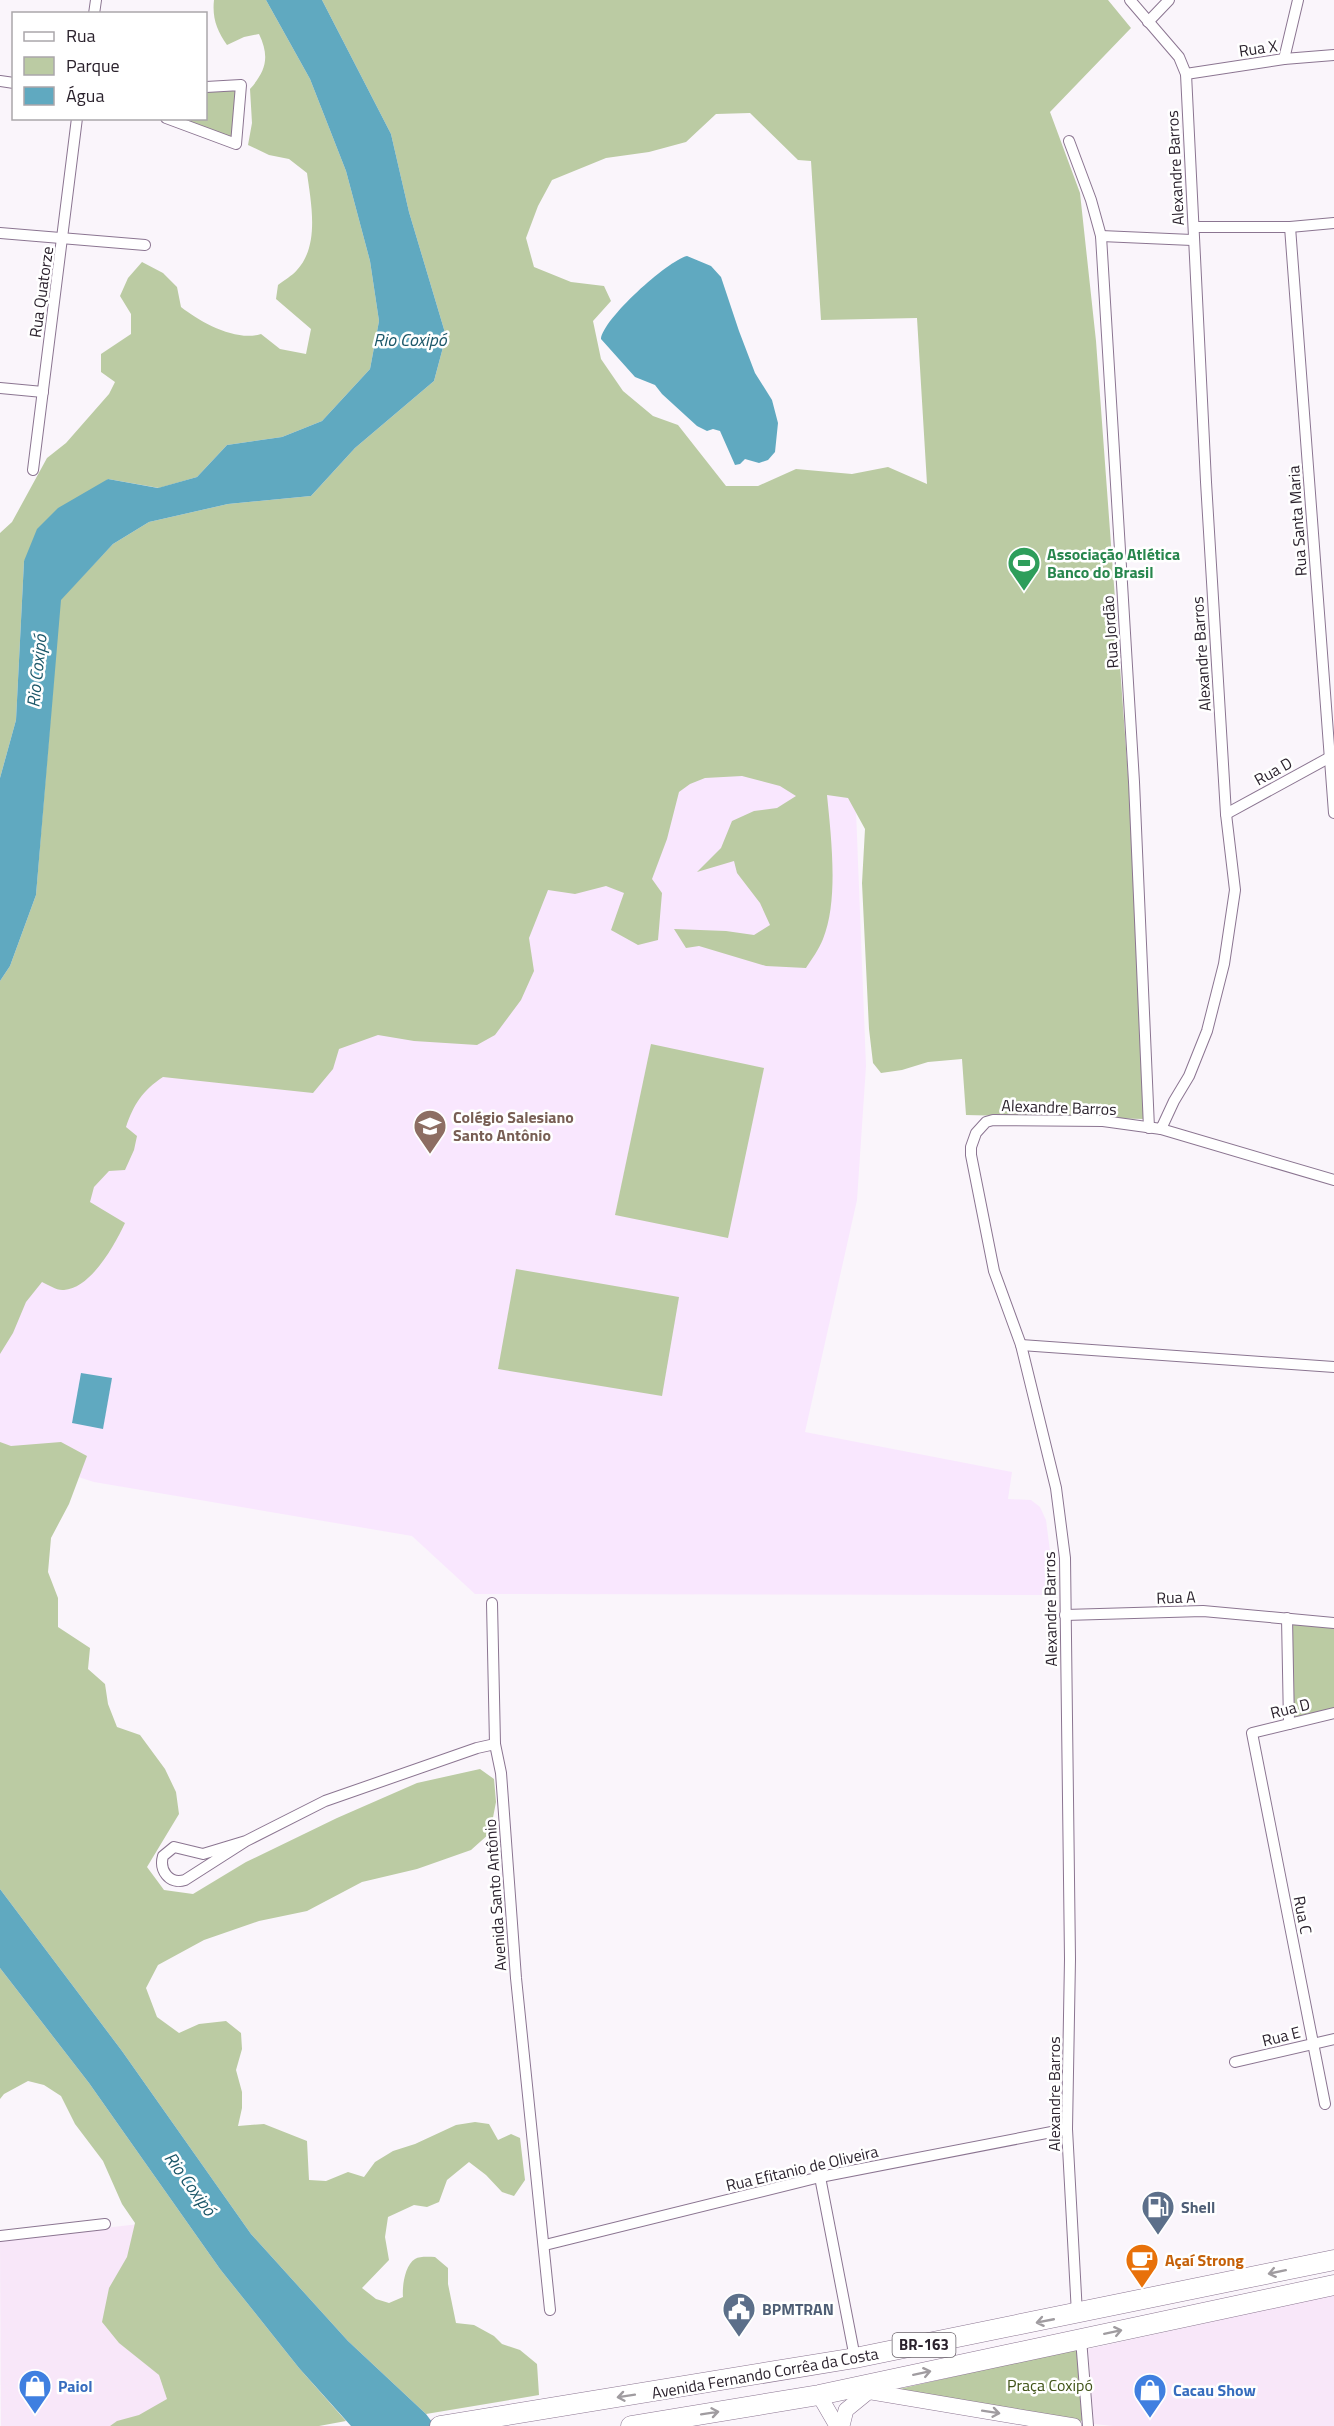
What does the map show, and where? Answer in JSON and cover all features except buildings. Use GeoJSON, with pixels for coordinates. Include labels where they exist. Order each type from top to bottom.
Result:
{"type":"FeatureCollection","features":[{"type":"Feature","properties":{"kind":"highway","name":"Avenida Fernando Corrêa da Costa"},"geometry":{"type":"LineString","coordinates":[[440,2426],[855,2358],[1334,2260]]}},
{"type":"Feature","properties":{"kind":"highway","name":"Avenida Fernando Corrêa da Costa"},"geometry":{"type":"LineString","coordinates":[[631,2426],[866,2388],[1334,2285]]}},
{"type":"Feature","properties":{"kind":"street"},"geometry":{"type":"LineString","coordinates":[[1130,0],[1179,57],[1186,74]]}},
{"type":"Feature","properties":{"kind":"street"},"geometry":{"type":"LineString","coordinates":[[1148,22],[1169,0]]}},
{"type":"Feature","properties":{"kind":"street"},"geometry":{"type":"LineString","coordinates":[[1284,59],[1298,0]]}},
{"type":"Feature","properties":{"kind":"street","name":"Rua X"},"geometry":{"type":"LineString","coordinates":[[1186,74],[1284,59],[1334,55]]}},
{"type":"Feature","properties":{"kind":"street","name":"Alexandre Barros"},"geometry":{"type":"LineString","coordinates":[[1077,2314],[1067,2129],[1070,1959],[1065,1558],[1062,1523],[1056,1488],[1021,1345],[994,1271],[971,1155],[972,1141],[976,1133],[986,1122],[993,1120],[1102,1121],[1161,1129],[1189,1076],[1207,1031],[1224,964],[1235,890],[1226,814],[1192,240],[1194,227],[1186,74]]}},
{"type":"Feature","properties":{"kind":"street"},"geometry":{"type":"LineString","coordinates":[[171,120],[236,144],[241,85],[207,87]]}},
{"type":"Feature","properties":{"kind":"street","name":"Rua Quatorze"},"geometry":{"type":"LineString","coordinates":[[33,470],[77,120]]}},
{"type":"Feature","properties":{"kind":"street","name":"Rua Jordão"},"geometry":{"type":"LineString","coordinates":[[1069,141],[1091,200],[1101,236],[1134,782],[1149,1128]]}},
{"type":"Feature","properties":{"kind":"street"},"geometry":{"type":"LineString","coordinates":[[1194,227],[1290,227],[1334,223]]}},
{"type":"Feature","properties":{"kind":"street","name":"Rua Santa Maria"},"geometry":{"type":"LineString","coordinates":[[1290,227],[1332,755],[1334,813]]}},
{"type":"Feature","properties":{"kind":"street"},"geometry":{"type":"LineString","coordinates":[[0,233],[145,245]]}},
{"type":"Feature","properties":{"kind":"street"},"geometry":{"type":"LineString","coordinates":[[1101,236],[1192,240]]}},
{"type":"Feature","properties":{"kind":"street"},"geometry":{"type":"LineString","coordinates":[[0,388],[43,392]]}},
{"type":"Feature","properties":{"kind":"street","name":"Rua D"},"geometry":{"type":"LineString","coordinates":[[1226,814],[1332,755]]}},
{"type":"Feature","properties":{"kind":"street"},"geometry":{"type":"LineString","coordinates":[[1161,1129],[1334,1180]]}},
{"type":"Feature","properties":{"kind":"street"},"geometry":{"type":"LineString","coordinates":[[1021,1345],[1334,1367]]}},
{"type":"Feature","properties":{"kind":"street","name":"Avenida Santo Antônio"},"geometry":{"type":"LineString","coordinates":[[492,1603],[495,1744],[501,1773],[516,1978],[550,2310]]}},
{"type":"Feature","properties":{"kind":"street","name":"Rua A"},"geometry":{"type":"LineString","coordinates":[[1065,1615],[1203,1611],[1334,1623]]}},
{"type":"Feature","properties":{"kind":"street"},"geometry":{"type":"LineString","coordinates":[[1287,1618],[1288,1724]]}},
{"type":"Feature","properties":{"kind":"street","name":"Rua D"},"geometry":{"type":"LineString","coordinates":[[1252,1732],[1334,1713]]}},
{"type":"Feature","properties":{"kind":"street","name":"Rua C"},"geometry":{"type":"LineString","coordinates":[[1252,1732],[1325,2104]]}},
{"type":"Feature","properties":{"kind":"street"},"geometry":{"type":"LineString","coordinates":[[246,1840],[203,1854],[174,1847],[162,1856],[162,1868],[170,1880],[177,1882],[184,1880],[246,1840],[325,1801],[477,1748],[495,1744]]}},
{"type":"Feature","properties":{"kind":"street","name":"Rua E"},"geometry":{"type":"LineString","coordinates":[[1235,2062],[1334,2038]]}},
{"type":"Feature","properties":{"kind":"street","name":"Rua Efitanio de Oliveira"},"geometry":{"type":"LineString","coordinates":[[545,2245],[820,2177],[1067,2129]]}},
{"type":"Feature","properties":{"kind":"street"},"geometry":{"type":"LineString","coordinates":[[820,2177],[855,2358]]}},
{"type":"Feature","properties":{"kind":"street"},"geometry":{"type":"LineString","coordinates":[[0,2236],[105,2224]]}},
{"type":"Feature","properties":{"kind":"street"},"geometry":{"type":"LineString","coordinates":[[1081,2339],[1088,2426]]}},
{"type":"Feature","properties":{"kind":"street"},"geometry":{"type":"LineString","coordinates":[[842,2426],[846,2410],[866,2388],[1074,2426]]}},
{"type":"Feature","properties":{"kind":"street"},"geometry":{"type":"LineString","coordinates":[[819,2395],[837,2426]]}},
{"type":"Feature","properties":{"kind":"shaded area","name":"Colégio Salesiano Santo Antônio"},"geometry":{"type":"Polygon","coordinates":[[[196,703],[855,785],[866,1066],[857,1200],[805,1432],[1012,1472],[1008,1499],[1031,1500],[1040,1507],[1046,1520],[1050,1551],[1050,1595],[475,1594],[412,1536],[94,1482],[0,1452],[0,981],[196,703]]]}},
{"type":"Feature","properties":{"kind":"shaded area"},"geometry":{"type":"Polygon","coordinates":[[[174,2220],[268,2426],[1,2426],[0,2240],[174,2220]]]}},
{"type":"Feature","properties":{"kind":"shaded area"},"geometry":{"type":"Polygon","coordinates":[[[1334,2295],[1334,2426],[1113,2426],[1094,2424],[1088,2349],[1334,2295]]]}},
{"type":"Feature","properties":{"kind":"green space"},"geometry":{"type":"Polygon","coordinates":[[[214,0],[266,0],[310,79],[346,171],[370,261],[379,321],[370,369],[322,421],[282,437],[227,445],[197,477],[159,488],[108,479],[24,561],[16,720],[0,778],[0,533],[12,522],[47,458],[66,443],[109,394],[115,382],[101,372],[101,354],[131,334],[131,314],[120,296],[128,278],[142,262],[163,273],[177,287],[181,307],[198,319],[230,333],[251,336],[261,334],[280,349],[306,354],[311,329],[276,299],[278,285],[297,270],[309,249],[312,223],[307,173],[289,159],[269,155],[248,145],[252,123],[250,89],[263,70],[264,50],[259,34],[244,37],[227,45],[216,24],[214,0]]]}},
{"type":"Feature","properties":{"kind":"green space"},"geometry":{"type":"Polygon","coordinates":[[[322,0],[1108,0],[1131,28],[1050,112],[1080,193],[1096,341],[1133,843],[1144,1119],[966,1115],[962,1059],[928,1062],[902,1070],[881,1073],[873,1063],[869,1029],[862,883],[865,829],[848,798],[827,795],[832,868],[831,906],[823,939],[806,968],[766,966],[699,946],[686,948],[674,929],[726,931],[754,935],[770,925],[760,903],[737,873],[734,861],[697,872],[721,848],[732,821],[754,811],[777,808],[796,796],[780,786],[742,776],[705,778],[690,784],[679,792],[667,839],[652,879],[662,893],[658,940],[638,945],[611,930],[624,893],[606,886],[575,894],[548,890],[529,938],[534,971],[521,1000],[495,1035],[477,1045],[414,1041],[378,1035],[339,1049],[333,1069],[313,1093],[163,1077],[149,1087],[132,1111],[126,1127],[137,1136],[134,1150],[125,1170],[109,1171],[94,1187],[90,1202],[125,1223],[115,1243],[92,1274],[74,1287],[61,1290],[42,1282],[26,1302],[13,1333],[0,1354],[0,981],[10,966],[36,895],[60,600],[113,544],[149,522],[228,504],[311,496],[355,448],[434,381],[446,336],[409,212],[391,134],[322,0]],[[750,113],[716,114],[686,142],[649,152],[606,158],[552,180],[538,206],[526,238],[534,267],[571,282],[604,286],[611,301],[593,321],[601,359],[623,391],[653,416],[678,425],[726,486],[758,486],[796,469],[852,474],[888,467],[927,484],[917,318],[821,320],[811,161],[798,160],[750,113]]]}},
{"type":"Feature","properties":{"kind":"green space"},"geometry":{"type":"Polygon","coordinates":[[[238,88],[233,141],[176,120],[207,120],[207,90],[238,88]]]}},
{"type":"Feature","properties":{"kind":"green space"},"geometry":{"type":"Polygon","coordinates":[[[651,1044],[764,1068],[728,1238],[615,1215],[651,1044]]]}},
{"type":"Feature","properties":{"kind":"green space"},"geometry":{"type":"Polygon","coordinates":[[[516,1269],[679,1297],[662,1396],[498,1369],[516,1269]]]}},
{"type":"Feature","properties":{"kind":"green space"},"geometry":{"type":"Polygon","coordinates":[[[0,1442],[11,1446],[61,1442],[87,1456],[69,1504],[51,1538],[48,1572],[58,1598],[58,1627],[90,1648],[88,1669],[105,1684],[108,1704],[117,1727],[140,1735],[165,1769],[176,1792],[179,1814],[147,1867],[164,1890],[193,1894],[246,1862],[417,1783],[480,1769],[494,1779],[496,1802],[490,1833],[471,1850],[417,1869],[362,1882],[307,1911],[259,1921],[204,1940],[158,1965],[146,1988],[157,2017],[179,2033],[199,2024],[226,2021],[241,2033],[242,2049],[236,2070],[242,2092],[242,2108],[238,2126],[264,2124],[307,2141],[309,2180],[326,2181],[348,2172],[364,2177],[375,2162],[393,2151],[415,2144],[456,2125],[475,2122],[489,2124],[498,2140],[511,2134],[520,2138],[525,2180],[514,2196],[502,2192],[486,2175],[469,2162],[447,2180],[439,2202],[427,2207],[414,2205],[388,2217],[385,2237],[389,2260],[362,2288],[376,2299],[389,2303],[403,2297],[405,2276],[415,2259],[435,2257],[448,2268],[448,2284],[456,2323],[474,2325],[494,2336],[502,2344],[520,2350],[537,2364],[539,2395],[426,2414],[348,2341],[251,2234],[122,2051],[0,1889],[0,1442]]]}},
{"type":"Feature","properties":{"kind":"green space"},"geometry":{"type":"Polygon","coordinates":[[[1290,1623],[1334,1627],[1334,1708],[1291,1719],[1290,1623]]]}},
{"type":"Feature","properties":{"kind":"green space"},"geometry":{"type":"Polygon","coordinates":[[[0,1968],[89,2083],[220,2269],[299,2368],[346,2421],[319,2426],[110,2426],[117,2421],[139,2415],[167,2399],[159,2375],[119,2343],[102,2322],[109,2288],[127,2257],[135,2223],[122,2204],[103,2161],[75,2124],[61,2096],[44,2085],[28,2081],[4,2094],[0,2099],[0,1968]]]}},
{"type":"Feature","properties":{"kind":"green space","name":"Praça Coxipó"},"geometry":{"type":"Polygon","coordinates":[[[1077,2350],[1082,2420],[1080,2422],[899,2389],[1077,2350]]]}},
{"type":"Feature","properties":{"kind":"water","name":"Rio Coxipó"},"geometry":{"type":"Polygon","coordinates":[[[266,0],[322,0],[391,134],[409,212],[446,336],[434,381],[355,448],[311,496],[228,504],[149,522],[113,544],[61,600],[36,895],[10,966],[0,981],[0,778],[16,720],[24,561],[37,529],[58,508],[108,479],[158,488],[197,477],[227,445],[282,437],[322,421],[370,369],[379,321],[370,261],[346,171],[310,79],[266,0]]]}},
{"type":"Feature","properties":{"kind":"water"},"geometry":{"type":"Polygon","coordinates":[[[687,256],[711,266],[721,277],[755,373],[772,400],[778,423],[775,452],[768,460],[759,463],[745,459],[735,465],[720,431],[713,429],[707,431],[697,426],[655,385],[635,377],[601,339],[612,318],[637,292],[665,268],[687,256]]]}},
{"type":"Feature","properties":{"kind":"water"},"geometry":{"type":"Polygon","coordinates":[[[81,1373],[112,1378],[103,1429],[72,1423],[81,1373]]]}},
{"type":"Feature","properties":{"kind":"water","name":"Rio Coxipó"},"geometry":{"type":"Polygon","coordinates":[[[0,1889],[122,2051],[251,2234],[348,2341],[426,2414],[435,2426],[351,2426],[299,2368],[220,2269],[89,2083],[0,1968],[0,1889]]]}},
{"type":"Feature","properties":{"kind":"place","name":"Associação Atlética Banco do Brasil"},"geometry":{"type":"Point","coordinates":[1024,592]}},
{"type":"Feature","properties":{"kind":"place","name":"Colégio Salesiano Santo Antônio"},"geometry":{"type":"Point","coordinates":[430,1155]}},
{"type":"Feature","properties":{"kind":"place","name":"Shell"},"geometry":{"type":"Point","coordinates":[1158,2236]}},
{"type":"Feature","properties":{"kind":"place","name":"Açaí Strong"},"geometry":{"type":"Point","coordinates":[1142,2289]}},
{"type":"Feature","properties":{"kind":"place","name":"BPMTRAN"},"geometry":{"type":"Point","coordinates":[739,2338]}},
{"type":"Feature","properties":{"kind":"place","name":"Paiol"},"geometry":{"type":"Point","coordinates":[35,2415]}},
{"type":"Feature","properties":{"kind":"place","name":"Cacau Show"},"geometry":{"type":"Point","coordinates":[1150,2419]}}]}
